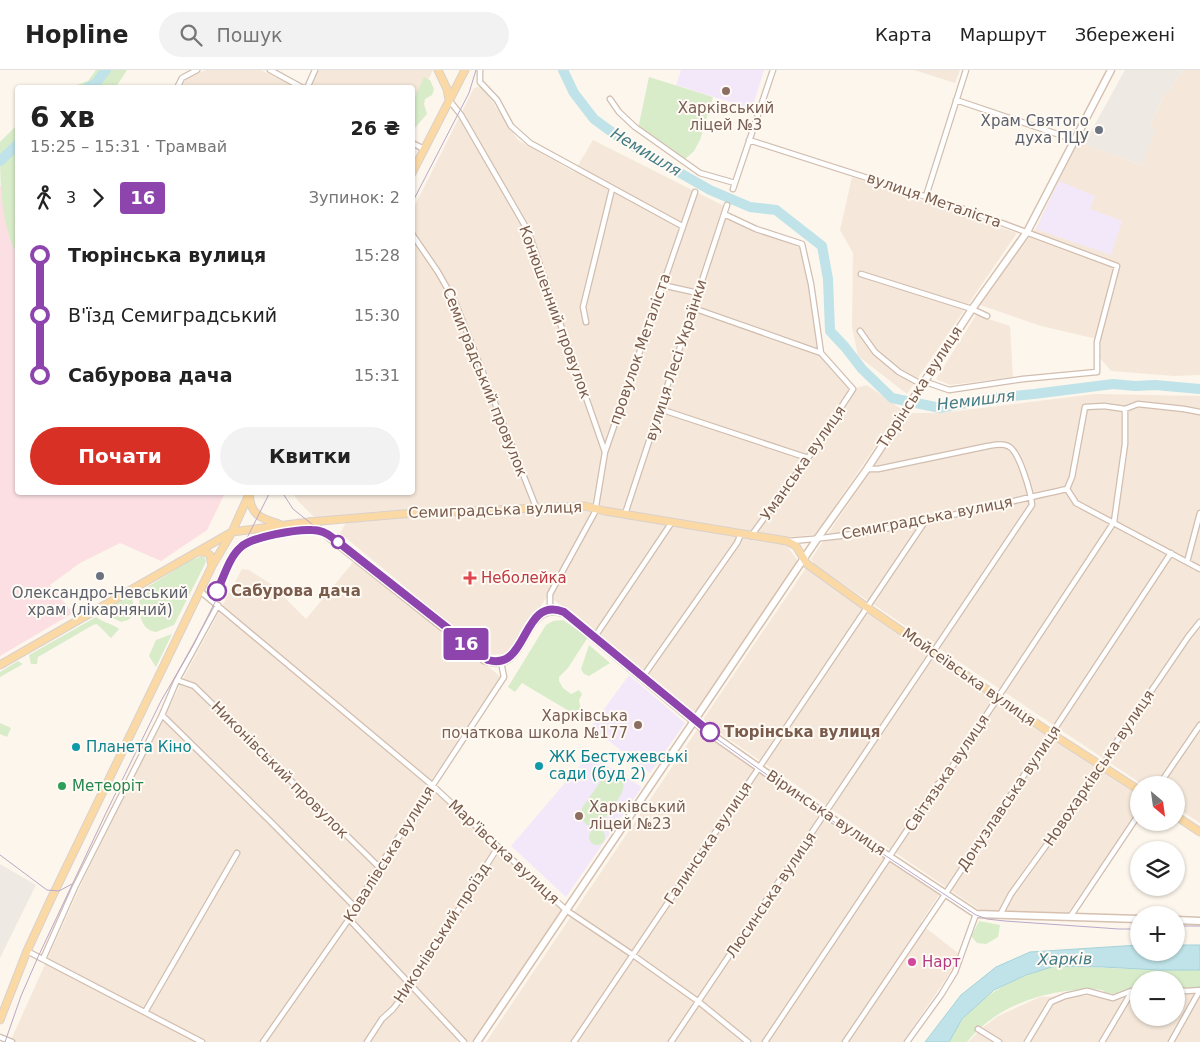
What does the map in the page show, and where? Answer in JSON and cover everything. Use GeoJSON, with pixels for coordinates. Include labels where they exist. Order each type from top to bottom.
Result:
{"type":"FeatureCollection","features":[{"type":"Feature","properties":{"kind":"main road"},"geometry":{"type":"LineString","coordinates":[[438,70],[447,89],[449,100]]}},
{"type":"Feature","properties":{"kind":"main road"},"geometry":{"type":"LineString","coordinates":[[415,167],[465,70]]}},
{"type":"Feature","properties":{"kind":"main road","name":"Тюрінська вулиця"},"geometry":{"type":"LineString","coordinates":[[477,1042],[804,558],[867,469],[898,418],[972,309],[1027,232],[1111,70]]}},
{"type":"Feature","properties":{"kind":"main road"},"geometry":{"type":"LineString","coordinates":[[0,1020],[27,951],[212,566],[232,532],[249,495]]}},
{"type":"Feature","properties":{"kind":"main road"},"geometry":{"type":"LineString","coordinates":[[250,495],[251,507],[257,515],[282,525]]}},
{"type":"Feature","properties":{"kind":"main road","name":"Семиградська вулиця"},"geometry":{"type":"LineString","coordinates":[[232,532],[310,522],[402,514],[585,506],[596,507],[605,511],[787,541]]}},
{"type":"Feature","properties":{"kind":"main road"},"geometry":{"type":"LineString","coordinates":[[310,522],[484,660],[492,663],[509,659],[515,653],[537,618],[550,610]]}},
{"type":"Feature","properties":{"kind":"main road"},"geometry":{"type":"LineString","coordinates":[[0,665],[232,532]]}},
{"type":"Feature","properties":{"kind":"main road"},"geometry":{"type":"LineString","coordinates":[[787,541],[796,546],[804,558]]}},
{"type":"Feature","properties":{"kind":"main road"},"geometry":{"type":"LineString","coordinates":[[195,553],[208,553],[212,566]]}},
{"type":"Feature","properties":{"kind":"main road","name":"Мойсеївська вулиця"},"geometry":{"type":"LineString","coordinates":[[804,558],[807,564],[868,608],[1052,734],[1130,784]]}},
{"type":"Feature","properties":{"kind":"main road","name":"Віринська вулиця"},"geometry":{"type":"LineString","coordinates":[[550,610],[564,614],[694,720],[758,767],[825,814],[976,914]]}},
{"type":"Feature","properties":{"kind":"main road"},"geometry":{"type":"LineString","coordinates":[[1185,821],[1199,829]]}},
{"type":"Feature","properties":{"kind":"main road"},"geometry":{"type":"LineString","coordinates":[[976,914],[1130,919]]}},
{"type":"Feature","properties":{"kind":"main road"},"geometry":{"type":"LineString","coordinates":[[1185,920],[1200,921]]}},
{"type":"Feature","properties":{"kind":"street"},"geometry":{"type":"LineString","coordinates":[[178,85],[182,78],[198,70]]}},
{"type":"Feature","properties":{"kind":"street"},"geometry":{"type":"LineString","coordinates":[[270,70],[298,85]]}},
{"type":"Feature","properties":{"kind":"street"},"geometry":{"type":"LineString","coordinates":[[308,85],[316,70]]}},
{"type":"Feature","properties":{"kind":"street"},"geometry":{"type":"LineString","coordinates":[[480,70],[480,82],[496,98],[516,131],[530,143],[682,226]]}},
{"type":"Feature","properties":{"kind":"street"},"geometry":{"type":"LineString","coordinates":[[732,189],[773,70]]}},
{"type":"Feature","properties":{"kind":"street"},"geometry":{"type":"LineString","coordinates":[[926,196],[966,70]]}},
{"type":"Feature","properties":{"kind":"street"},"geometry":{"type":"LineString","coordinates":[[610,99],[619,112],[635,127],[700,173],[734,183]]}},
{"type":"Feature","properties":{"kind":"street","name":"Конюшенний провулок"},"geometry":{"type":"LineString","coordinates":[[449,100],[461,115],[528,231],[605,452]]}},
{"type":"Feature","properties":{"kind":"street"},"geometry":{"type":"LineString","coordinates":[[956,100],[1075,140]]}},
{"type":"Feature","properties":{"kind":"street","name":"вулиця Металіста"},"geometry":{"type":"LineString","coordinates":[[749,140],[926,196],[1117,266],[1097,342],[1097,372],[1023,379],[949,390],[921,385]]}},
{"type":"Feature","properties":{"kind":"street"},"geometry":{"type":"LineString","coordinates":[[415,144],[424,149]]}},
{"type":"Feature","properties":{"kind":"street"},"geometry":{"type":"LineString","coordinates":[[586,322],[583,308],[612,188]]}},
{"type":"Feature","properties":{"kind":"street","name":"провулок Металіста"},"geometry":{"type":"LineString","coordinates":[[596,507],[605,452],[695,192]]}},
{"type":"Feature","properties":{"kind":"street","name":"вулиця Лесі Українки"},"geometry":{"type":"LineString","coordinates":[[625,514],[727,205]]}},
{"type":"Feature","properties":{"kind":"street"},"geometry":{"type":"LineString","coordinates":[[693,308],[821,353],[811,284],[802,244],[756,229],[724,214]]}},
{"type":"Feature","properties":{"kind":"street","name":"Семиградський провулок"},"geometry":{"type":"LineString","coordinates":[[415,238],[438,272],[455,302],[536,507]]}},
{"type":"Feature","properties":{"kind":"street"},"geometry":{"type":"LineString","coordinates":[[862,274],[972,309],[987,316]]}},
{"type":"Feature","properties":{"kind":"street"},"geometry":{"type":"LineString","coordinates":[[662,285],[698,293]]}},
{"type":"Feature","properties":{"kind":"street"},"geometry":{"type":"LineString","coordinates":[[860,331],[875,352],[899,372],[921,385]]}},
{"type":"Feature","properties":{"kind":"street","name":"Уманська вулиця"},"geometry":{"type":"LineString","coordinates":[[751,536],[808,458],[853,389],[821,353]]}},
{"type":"Feature","properties":{"kind":"street"},"geometry":{"type":"LineString","coordinates":[[1200,412],[1138,404],[1125,409],[1104,406],[1085,407],[1072,477],[1067,489],[1076,503],[1200,569]]}},
{"type":"Feature","properties":{"kind":"street"},"geometry":{"type":"LineString","coordinates":[[660,409],[808,458]]}},
{"type":"Feature","properties":{"kind":"street","name":"Світязька вулиця"},"geometry":{"type":"LineString","coordinates":[[765,1042],[938,784],[946,776],[1114,522],[1126,444],[1125,409]]}},
{"type":"Feature","properties":{"kind":"street"},"geometry":{"type":"LineString","coordinates":[[867,469],[878,469],[927,460],[971,449],[1004,444],[1011,447],[1016,453],[1032,497]]}},
{"type":"Feature","properties":{"kind":"street","name":"Семиградська вулиця"},"geometry":{"type":"LineString","coordinates":[[787,541],[817,539],[926,520],[1067,489]]}},
{"type":"Feature","properties":{"kind":"street","name":"Люсинська вулиця"},"geometry":{"type":"LineString","coordinates":[[671,1042],[700,1002],[933,652],[1031,509],[1032,497]]}},
{"type":"Feature","properties":{"kind":"street"},"geometry":{"type":"LineString","coordinates":[[550,610],[550,594],[596,507]]}},
{"type":"Feature","properties":{"kind":"street"},"geometry":{"type":"LineString","coordinates":[[1188,562],[1200,513]]}},
{"type":"Feature","properties":{"kind":"street","name":"Галинська вулиця"},"geometry":{"type":"LineString","coordinates":[[574,1042],[926,520]]}},
{"type":"Feature","properties":{"kind":"street"},"geometry":{"type":"LineString","coordinates":[[594,638],[672,522]]}},
{"type":"Feature","properties":{"kind":"street"},"geometry":{"type":"LineString","coordinates":[[642,678],[737,543],[741,534]]}},
{"type":"Feature","properties":{"kind":"street","name":"Донузлавська вулиця"},"geometry":{"type":"LineString","coordinates":[[845,1042],[946,894],[1171,553]]}},
{"type":"Feature","properties":{"kind":"street","name":"Мар'ївська вулиця"},"geometry":{"type":"LineString","coordinates":[[200,591],[432,785],[566,910],[633,954],[700,1002],[748,1042]]}},
{"type":"Feature","properties":{"kind":"street"},"geometry":{"type":"LineString","coordinates":[[43,959],[75,887],[162,715],[177,680],[218,606]]}},
{"type":"Feature","properties":{"kind":"street","name":"Новохарківська вулиця"},"geometry":{"type":"LineString","coordinates":[[1000,915],[1011,894],[1103,767],[1119,739],[1200,622]]}},
{"type":"Feature","properties":{"kind":"street","name":"Ковалівська вулиця"},"geometry":{"type":"LineString","coordinates":[[263,1042],[349,919],[379,867],[504,677],[501,662]]}},
{"type":"Feature","properties":{"kind":"street","name":"Никонівський провулок"},"geometry":{"type":"LineString","coordinates":[[177,680],[194,686],[379,867]]}},
{"type":"Feature","properties":{"kind":"street"},"geometry":{"type":"LineString","coordinates":[[162,715],[356,908]]}},
{"type":"Feature","properties":{"kind":"street"},"geometry":{"type":"LineString","coordinates":[[1165,776],[1200,725]]}},
{"type":"Feature","properties":{"kind":"street"},"geometry":{"type":"LineString","coordinates":[[1070,917],[1130,827]]}},
{"type":"Feature","properties":{"kind":"street","name":"Никонівський проїзд"},"geometry":{"type":"LineString","coordinates":[[367,1042],[410,985],[498,847]]}},
{"type":"Feature","properties":{"kind":"street"},"geometry":{"type":"LineString","coordinates":[[145,1012],[237,853]]}},
{"type":"Feature","properties":{"kind":"street"},"geometry":{"type":"LineString","coordinates":[[907,1042],[955,972],[976,914]]}},
{"type":"Feature","properties":{"kind":"street"},"geometry":{"type":"LineString","coordinates":[[349,919],[464,1042]]}},
{"type":"Feature","properties":{"kind":"street"},"geometry":{"type":"LineString","coordinates":[[27,951],[202,1042]]}},
{"type":"Feature","properties":{"kind":"street"},"geometry":{"type":"LineString","coordinates":[[1185,991],[1200,990]]}},
{"type":"Feature","properties":{"kind":"street"},"geometry":{"type":"LineString","coordinates":[[1171,1042],[1200,990]]}},
{"type":"Feature","properties":{"kind":"street"},"geometry":{"type":"LineString","coordinates":[[1027,1042],[1051,1002],[1065,996],[1087,992],[1113,998],[1130,991]]}},
{"type":"Feature","properties":{"kind":"street"},"geometry":{"type":"LineString","coordinates":[[1102,1042],[1130,993]]}},
{"type":"Feature","properties":{"kind":"street"},"geometry":{"type":"LineString","coordinates":[[978,1029],[999,1042]]}},
{"type":"Feature","properties":{"kind":"street"},"geometry":{"type":"LineString","coordinates":[[0,1037],[12,1042]]}},
{"type":"Feature","properties":{"kind":"shaded area"},"geometry":{"type":"Polygon","coordinates":[[[206,70],[261,70],[291,85],[183,85],[187,77],[206,70]]]}},
{"type":"Feature","properties":{"kind":"shaded area"},"geometry":{"type":"Polygon","coordinates":[[[318,70],[433,70],[415,107],[415,85],[311,85],[318,70]]]}},
{"type":"Feature","properties":{"kind":"shaded area","name":"Харківський ліцей №3"},"geometry":{"type":"Polygon","coordinates":[[[681,70],[764,70],[752,109],[676,85],[681,70]]]}},
{"type":"Feature","properties":{"kind":"shaded area"},"geometry":{"type":"Polygon","coordinates":[[[914,70],[960,70],[955,83],[914,70]]]}},
{"type":"Feature","properties":{"kind":"shaded area"},"geometry":{"type":"Polygon","coordinates":[[[1125,70],[1183,70],[1165,94],[1150,125],[1156,128],[1142,165],[1084,144],[1125,70]]]}},
{"type":"Feature","properties":{"kind":"shaded area"},"geometry":{"type":"Polygon","coordinates":[[[1183,70],[1200,70],[1200,375],[1174,376],[1111,371],[1100,358],[1101,340],[1041,326],[980,305],[1036,228],[1076,145],[1084,144],[1142,165],[1155,128],[1150,125],[1165,94],[1183,70]]]}},
{"type":"Feature","properties":{"kind":"shaded area"},"geometry":{"type":"Polygon","coordinates":[[[482,86],[518,140],[574,172],[593,140],[724,206],[722,214],[755,231],[800,246],[809,284],[820,355],[851,389],[867,385],[901,409],[815,535],[789,537],[588,504],[516,505],[316,519],[298,501],[294,495],[415,495],[415,205],[474,88],[482,86]]]}},
{"type":"Feature","properties":{"kind":"shaded area"},"geometry":{"type":"Polygon","coordinates":[[[852,177],[1017,233],[907,394],[858,356],[852,327],[853,253],[840,230],[852,177]]]}},
{"type":"Feature","properties":{"kind":"shaded area"},"geometry":{"type":"Polygon","coordinates":[[[1059,181],[1095,196],[1090,209],[1122,221],[1111,255],[1036,229],[1059,181]]]}},
{"type":"Feature","properties":{"kind":"shaded area"},"geometry":{"type":"Polygon","coordinates":[[[15,182],[15,495],[224,495],[207,530],[161,561],[120,543],[80,563],[50,585],[73,613],[0,656],[0,186],[15,182]]]}},
{"type":"Feature","properties":{"kind":"shaded area"},"geometry":{"type":"Polygon","coordinates":[[[976,315],[1010,326],[1013,377],[950,385],[936,379],[976,315]]]}},
{"type":"Feature","properties":{"kind":"shaded area"},"geometry":{"type":"Polygon","coordinates":[[[1095,394],[1200,396],[1200,823],[1185,813],[1185,776],[1130,776],[816,566],[811,559],[910,413],[941,413],[1095,394]]]}},
{"type":"Feature","properties":{"kind":"shaded area"},"geometry":{"type":"Polygon","coordinates":[[[588,510],[785,543],[798,561],[695,714],[548,595],[515,646],[507,654],[487,655],[340,533],[347,521],[501,511],[588,510]]]}},
{"type":"Feature","properties":{"kind":"shaded area"},"geometry":{"type":"Polygon","coordinates":[[[355,560],[501,677],[429,784],[563,910],[475,1042],[10,1042],[84,878],[184,677],[242,569],[249,570],[277,588],[306,619],[355,560]]]}},
{"type":"Feature","properties":{"kind":"shaded area"},"geometry":{"type":"Polygon","coordinates":[[[806,568],[1130,788],[1130,823],[1068,913],[981,911],[702,721],[806,568]]]}},
{"type":"Feature","properties":{"kind":"shaded area","name":"Харківська початкова школа №177"},"geometry":{"type":"Polygon","coordinates":[[[629,675],[685,723],[650,773],[591,727],[629,675]]]}},
{"type":"Feature","properties":{"kind":"shaded area"},"geometry":{"type":"Polygon","coordinates":[[[697,730],[939,895],[921,922],[958,953],[950,973],[903,1042],[486,1042],[697,730]]]}},
{"type":"Feature","properties":{"kind":"shaded area","name":"Харківський ліцей №23"},"geometry":{"type":"Polygon","coordinates":[[[589,755],[642,787],[566,897],[511,846],[589,755]]]}},
{"type":"Feature","properties":{"kind":"shaded area"},"geometry":{"type":"Polygon","coordinates":[[[0,864],[36,885],[0,958],[0,864]]]}},
{"type":"Feature","properties":{"kind":"shaded area"},"geometry":{"type":"Polygon","coordinates":[[[1185,993],[1200,993],[1200,1042],[968,1042],[998,1016],[1040,997],[1130,994],[1130,1026],[1185,1026],[1185,993]]]}},
{"type":"Feature","properties":{"kind":"green space"},"geometry":{"type":"Polygon","coordinates":[[[96,70],[127,70],[117,85],[77,85],[88,81],[96,70]]]}},
{"type":"Feature","properties":{"kind":"green space"},"geometry":{"type":"Polygon","coordinates":[[[424,77],[430,80],[434,89],[432,95],[425,99],[424,104],[427,114],[415,128],[415,97],[424,77]]]}},
{"type":"Feature","properties":{"kind":"green space"},"geometry":{"type":"Polygon","coordinates":[[[649,77],[713,97],[700,140],[694,151],[683,161],[638,129],[649,77]]]}},
{"type":"Feature","properties":{"kind":"green space"},"geometry":{"type":"Polygon","coordinates":[[[15,127],[14,249],[3,210],[0,142],[15,127]]]}},
{"type":"Feature","properties":{"kind":"green space"},"geometry":{"type":"Polygon","coordinates":[[[202,556],[206,562],[174,625],[156,632],[145,627],[141,617],[139,592],[190,561],[202,556]]]}},
{"type":"Feature","properties":{"kind":"green space"},"geometry":{"type":"Polygon","coordinates":[[[132,594],[134,615],[128,620],[121,622],[101,612],[132,594]]]}},
{"type":"Feature","properties":{"kind":"green space"},"geometry":{"type":"Polygon","coordinates":[[[96,617],[119,629],[111,638],[97,624],[93,625],[38,657],[37,664],[31,664],[29,655],[96,617]]]}},
{"type":"Feature","properties":{"kind":"green space"},"geometry":{"type":"Polygon","coordinates":[[[563,620],[588,637],[568,668],[559,677],[563,688],[571,694],[579,690],[582,694],[579,700],[582,716],[579,717],[522,683],[515,692],[508,687],[546,625],[553,621],[563,620]]]}},
{"type":"Feature","properties":{"kind":"green space"},"geometry":{"type":"Polygon","coordinates":[[[172,634],[156,667],[149,656],[156,640],[172,634]]]}},
{"type":"Feature","properties":{"kind":"green space"},"geometry":{"type":"Polygon","coordinates":[[[589,645],[610,663],[589,676],[584,674],[581,669],[589,645]]]}},
{"type":"Feature","properties":{"kind":"green space"},"geometry":{"type":"Polygon","coordinates":[[[18,661],[23,664],[0,677],[0,672],[18,661]]]}},
{"type":"Feature","properties":{"kind":"green space"},"geometry":{"type":"Polygon","coordinates":[[[0,723],[11,728],[7,737],[0,734],[0,723]]]}},
{"type":"Feature","properties":{"kind":"green space"},"geometry":{"type":"Polygon","coordinates":[[[613,775],[623,781],[620,795],[600,824],[597,826],[587,825],[580,818],[582,808],[602,779],[613,775]]]}},
{"type":"Feature","properties":{"kind":"green space"},"geometry":{"type":"Polygon","coordinates":[[[597,829],[603,831],[605,837],[603,843],[597,845],[591,843],[589,837],[591,831],[597,829]]]}},
{"type":"Feature","properties":{"kind":"green space"},"geometry":{"type":"Polygon","coordinates":[[[979,921],[1000,925],[998,937],[986,944],[977,943],[972,935],[979,921]]]}},
{"type":"Feature","properties":{"kind":"green space"},"geometry":{"type":"Polygon","coordinates":[[[1055,966],[1200,970],[1200,988],[1185,988],[1185,971],[1130,971],[1130,990],[1116,994],[1107,993],[1102,990],[1079,990],[1048,994],[1017,1004],[1003,1012],[978,1030],[967,1042],[949,1042],[963,1019],[983,1000],[1005,985],[1055,966]]]}},
{"type":"Feature","properties":{"kind":"water","name":"Харків"},"geometry":{"type":"Polygon","coordinates":[[[1185,945],[1200,945],[1200,970],[1055,966],[1026,975],[994,990],[962,1019],[949,1042],[925,1042],[961,995],[996,967],[1030,952],[1130,946],[1130,961],[1185,961],[1185,945]]]}},
{"type":"Feature","properties":{"kind":"waterway","name":"Немишля"},"geometry":{"type":"LineString","coordinates":[[92,85],[106,70]]}},
{"type":"Feature","properties":{"kind":"waterway","name":"Немишля"},"geometry":{"type":"LineString","coordinates":[[563,70],[574,93],[594,119],[624,141],[710,190],[750,207],[776,210],[822,246],[828,279],[830,331],[862,369],[892,398],[940,408],[994,398],[1113,384],[1200,389]]}},
{"type":"Feature","properties":{"kind":"waterway","name":"Немишля"},"geometry":{"type":"LineString","coordinates":[[0,161],[15,147]]}},
{"type":"Feature","properties":{"kind":"tram line"},"geometry":{"type":"LineString","coordinates":[[415,197],[469,93],[476,70]]}},
{"type":"Feature","properties":{"kind":"tram line"},"geometry":{"type":"LineString","coordinates":[[5,1042],[21,996],[38,957],[106,813],[161,701],[193,646],[268,495]]}},
{"type":"Feature","properties":{"kind":"tram line"},"geometry":{"type":"LineString","coordinates":[[284,495],[293,509],[485,662],[500,664],[511,658],[541,616],[551,612],[565,616],[700,727],[822,814],[976,915],[987,919],[1005,921],[1130,929]]}},
{"type":"Feature","properties":{"kind":"tram line"},"geometry":{"type":"LineString","coordinates":[[242,545],[257,538],[280,533],[302,530],[319,531]]}},
{"type":"Feature","properties":{"kind":"tram line","name":"16"},"geometry":{"type":"LineString","coordinates":[[217,591],[235,553],[247,542],[256,538],[284,533],[308,530],[319,531],[333,538],[484,659],[496,662],[506,660],[512,655],[537,616],[542,612],[552,609],[564,612],[710,732]]}},
{"type":"Feature","properties":{"kind":"tram line"},"geometry":{"type":"LineString","coordinates":[[0,855],[47,890],[59,891],[72,884]]}},
{"type":"Feature","properties":{"kind":"tram line"},"geometry":{"type":"LineString","coordinates":[[1185,926],[1200,926]]}},
{"type":"Feature","properties":{"kind":"place","name":"Харківський ліцей №3"},"geometry":{"type":"Point","coordinates":[726,91]}},
{"type":"Feature","properties":{"kind":"place","name":"Храм Святого духа ПЦУ"},"geometry":{"type":"Point","coordinates":[1099,130]}},
{"type":"Feature","properties":{"kind":"place","name":"Олександро-Невський храм (лікарняний)"},"geometry":{"type":"Point","coordinates":[100,576]}},
{"type":"Feature","properties":{"kind":"place","name":"Неболейка"},"geometry":{"type":"Point","coordinates":[470,578]}},
{"type":"Feature","properties":{"kind":"place","name":"Сабурова дача"},"geometry":{"type":"Point","coordinates":[217,591]}},
{"type":"Feature","properties":{"kind":"place","name":"Харківська початкова школа №177"},"geometry":{"type":"Point","coordinates":[638,725]}},
{"type":"Feature","properties":{"kind":"place","name":"Тюрінська вулиця"},"geometry":{"type":"Point","coordinates":[710,732]}},
{"type":"Feature","properties":{"kind":"place","name":"Планета Кіно"},"geometry":{"type":"Point","coordinates":[76,747]}},
{"type":"Feature","properties":{"kind":"place","name":"ЖК Бестужевські сади (буд 2)"},"geometry":{"type":"Point","coordinates":[539,766]}},
{"type":"Feature","properties":{"kind":"place","name":"Метеоріт"},"geometry":{"type":"Point","coordinates":[62,786]}},
{"type":"Feature","properties":{"kind":"place","name":"Харківський ліцей №23"},"geometry":{"type":"Point","coordinates":[579,816]}},
{"type":"Feature","properties":{"kind":"place","name":"Нарт"},"geometry":{"type":"Point","coordinates":[912,962]}}]}
